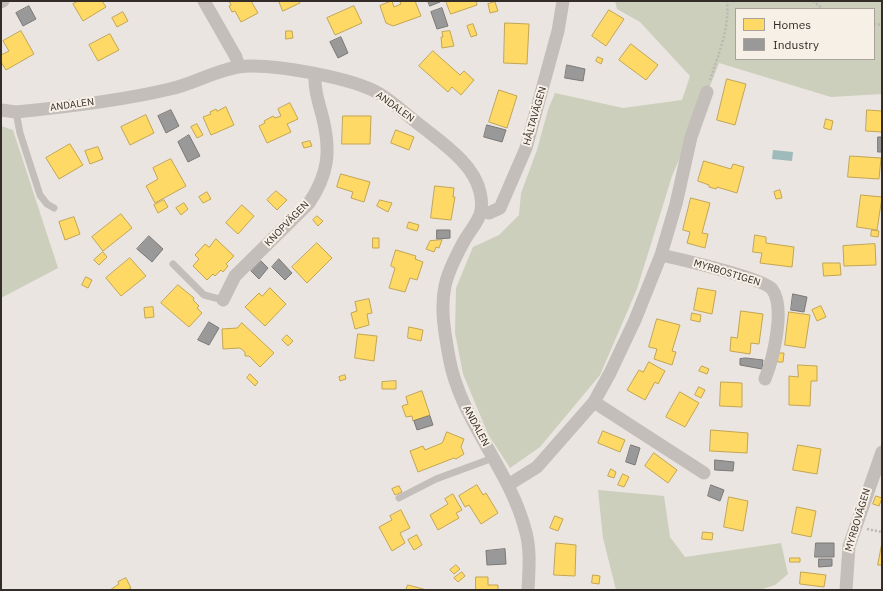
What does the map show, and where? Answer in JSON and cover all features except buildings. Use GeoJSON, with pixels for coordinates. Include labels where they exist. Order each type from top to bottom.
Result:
{"type":"FeatureCollection","features":[{"type":"Feature","properties":{"kind":"street"},"geometry":{"type":"LineString","coordinates":[[204,1],[236,57],[239,67]]}},
{"type":"Feature","properties":{"kind":"street","name":"HÅLTAVÄGEN"},"geometry":{"type":"LineString","coordinates":[[482,211],[489,213],[500,208],[526,148],[555,45],[563,1]]}},
{"type":"Feature","properties":{"kind":"street","name":"ANDALEN"},"geometry":{"type":"LineString","coordinates":[[1,110],[16,112],[111,100],[172,89],[239,67],[263,67],[314,74],[352,82],[380,94],[453,152],[473,175],[480,189],[482,211],[478,222],[465,240],[455,259],[445,287],[443,309],[452,372],[463,402],[518,505],[526,530],[529,552],[528,590]]}},
{"type":"Feature","properties":{"kind":"street","name":"KNOPVÄGEN"},"geometry":{"type":"LineString","coordinates":[[223,300],[235,276],[309,204],[317,191],[326,169],[328,148],[323,120],[314,88],[314,74]]}},
{"type":"Feature","properties":{"kind":"street"},"geometry":{"type":"LineString","coordinates":[[508,485],[537,467],[594,402],[610,373],[635,320],[661,255],[676,204],[691,138],[707,92]]}},
{"type":"Feature","properties":{"kind":"street","name":"MYRBOSTIGEN"},"geometry":{"type":"LineString","coordinates":[[661,255],[700,264],[750,279],[772,289],[776,299],[778,311],[773,360],[765,378]]}},
{"type":"Feature","properties":{"kind":"street"},"geometry":{"type":"LineString","coordinates":[[594,402],[704,474]]}},
{"type":"Feature","properties":{"kind":"street","name":"MYRBOVÄGEN"},"geometry":{"type":"LineString","coordinates":[[846,590],[848,546],[882,452]]}},
{"type":"Feature","properties":{"kind":"lane"},"geometry":{"type":"LineString","coordinates":[[16,112],[20,133],[40,195],[47,204],[54,208]]}},
{"type":"Feature","properties":{"kind":"lane","name":"KNOPVÄGEN"},"geometry":{"type":"LineString","coordinates":[[173,264],[204,295],[223,300]]}},
{"type":"Feature","properties":{"kind":"lane","name":"ANDALEN"},"geometry":{"type":"LineString","coordinates":[[399,498],[436,479],[493,458]]}},
{"type":"Feature","properties":{"kind":"path"},"geometry":{"type":"LineString","coordinates":[[707,92],[723,37],[728,11],[727,1]]}},
{"type":"Feature","properties":{"kind":"path"},"geometry":{"type":"LineString","coordinates":[[813,1],[822,8]]}},
{"type":"Feature","properties":{"kind":"green space"},"geometry":{"type":"Polygon","coordinates":[[[615,1],[882,1],[882,94],[831,97],[719,63],[672,176],[637,289],[600,375],[540,447],[510,468],[488,434],[463,374],[455,333],[456,288],[473,247],[499,235],[519,215],[521,193],[537,150],[548,110],[555,93],[623,108],[682,100],[690,76],[640,22],[617,9],[615,1]]]}},
{"type":"Feature","properties":{"kind":"green space"},"geometry":{"type":"Polygon","coordinates":[[[1,126],[13,130],[58,268],[1,298],[1,126]]]}},
{"type":"Feature","properties":{"kind":"green space"},"geometry":{"type":"Polygon","coordinates":[[[598,490],[664,496],[670,537],[685,557],[781,543],[788,574],[775,585],[759,590],[616,590],[603,538],[598,490]]]}},
{"type":"Feature","properties":{"kind":"water"},"geometry":{"type":"Polygon","coordinates":[[[773,150],[793,152],[792,161],[772,159],[773,150]]]}}]}
